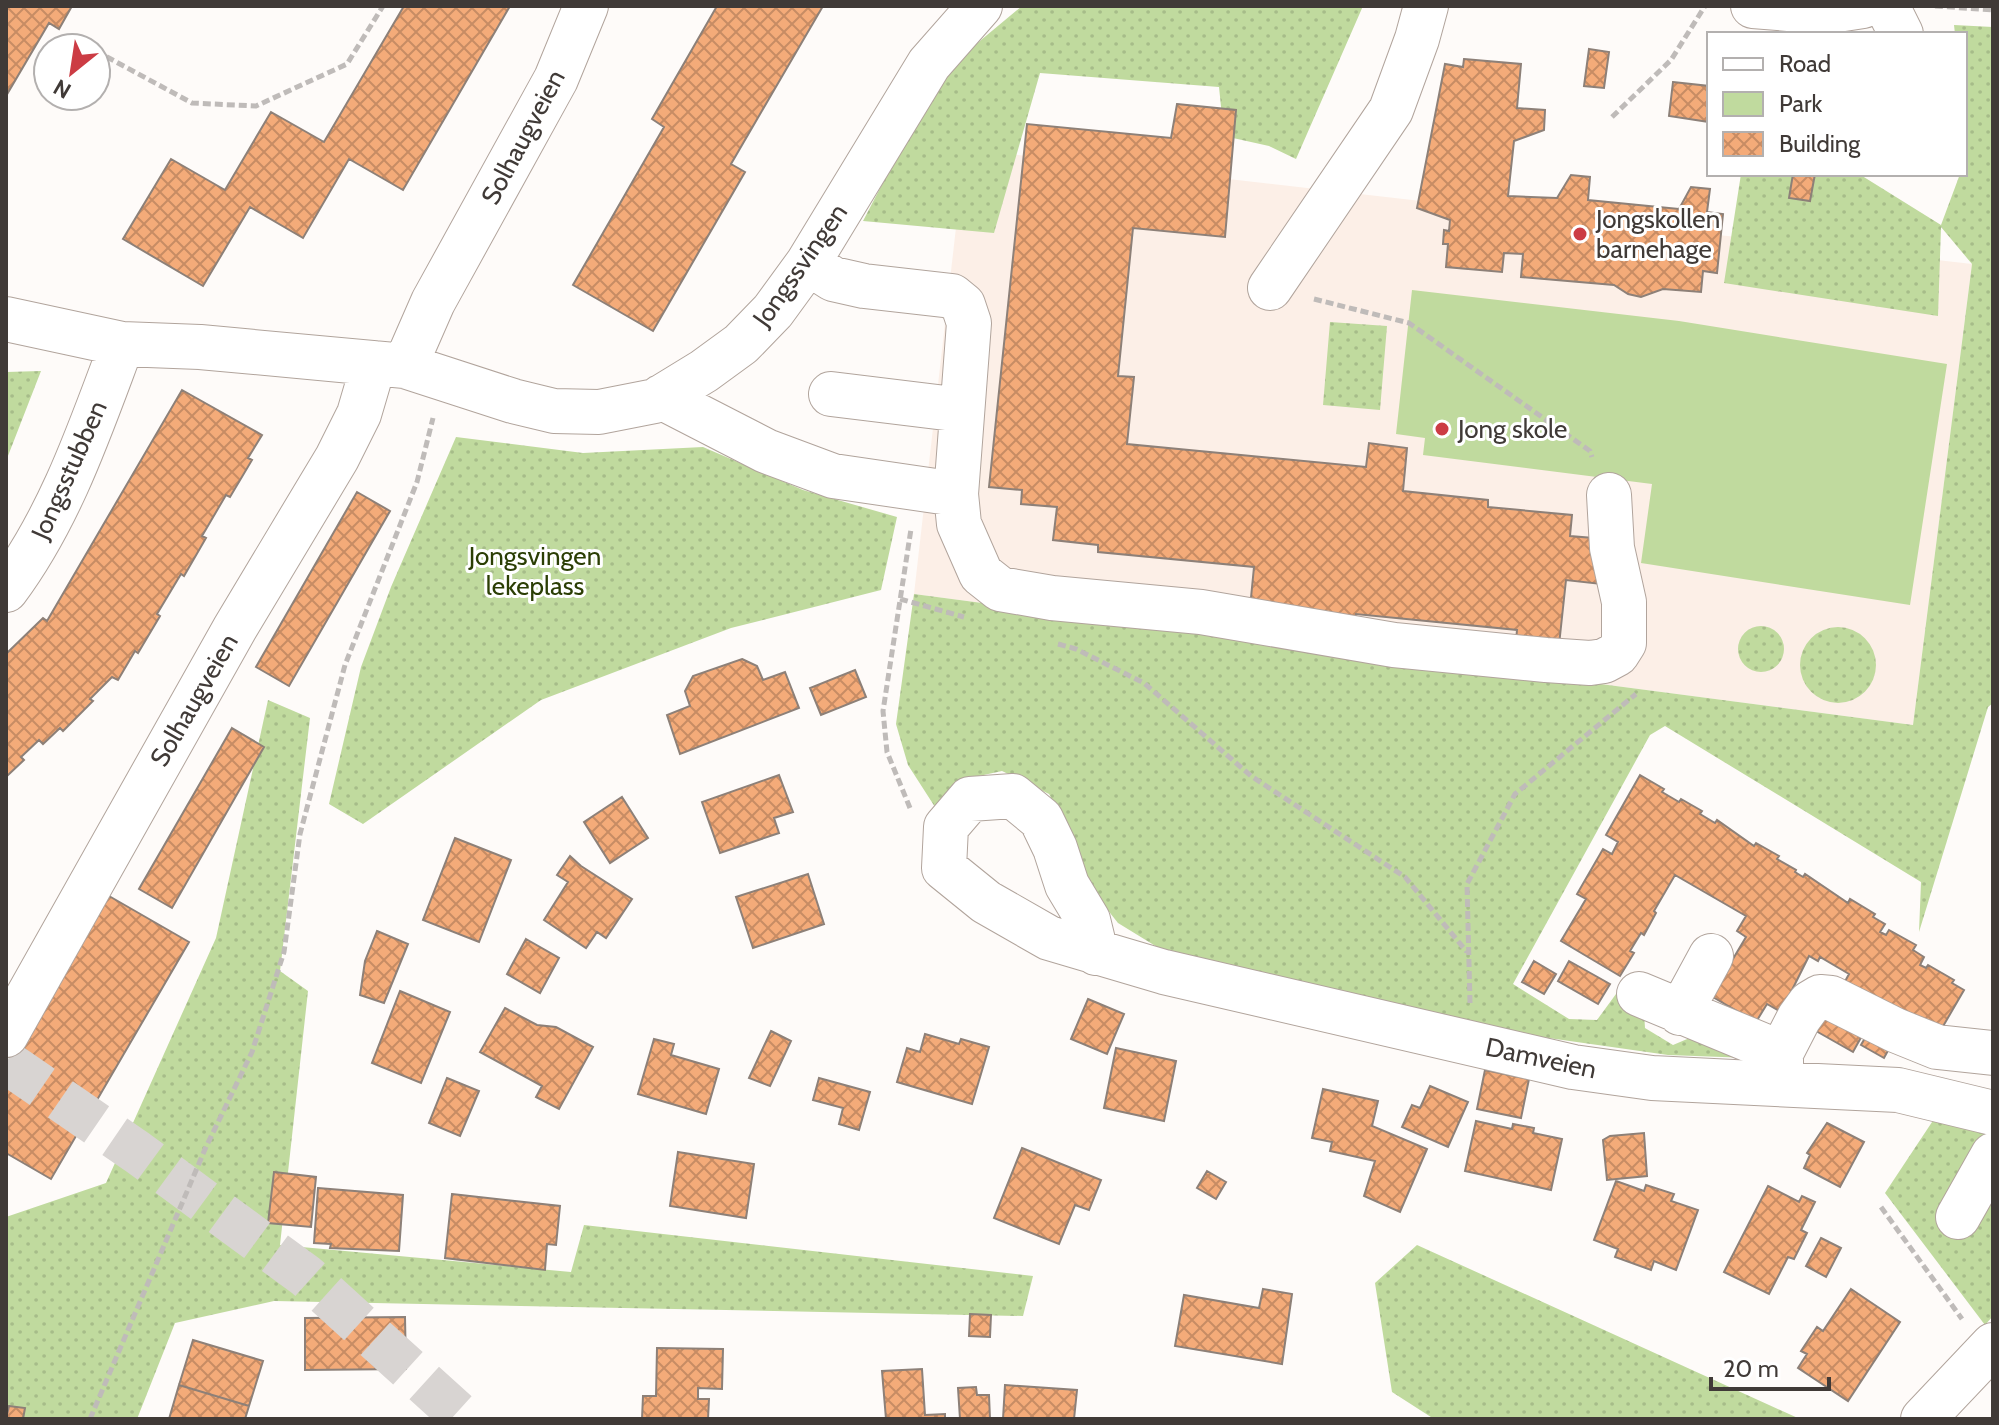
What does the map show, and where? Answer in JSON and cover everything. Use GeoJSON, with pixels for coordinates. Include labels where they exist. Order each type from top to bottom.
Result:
{"type":"FeatureCollection","features":[{"type":"Feature","properties":{"kind":"street","name":"Solhaugveien"},"geometry":{"type":"LineString","coordinates":[[6,1035],[235,628],[337,458],[359,414],[407,369],[433,302],[556,79],[586,6]]}},
{"type":"Feature","properties":{"kind":"street","name":"Jongssvingen"},"geometry":{"type":"LineString","coordinates":[[407,369],[554,411],[599,412],[655,401],[704,371],[741,344],[773,311],[808,263],[929,64],[980,6]]}},
{"type":"Feature","properties":{"kind":"street"},"geometry":{"type":"LineString","coordinates":[[1270,288],[1391,110],[1426,6]]}},
{"type":"Feature","properties":{"kind":"street"},"geometry":{"type":"LineString","coordinates":[[1753,6],[1824,12],[1863,6]]}},
{"type":"Feature","properties":{"kind":"street"},"geometry":{"type":"LineString","coordinates":[[1887,6],[1900,32]]}},
{"type":"Feature","properties":{"kind":"street"},"geometry":{"type":"LineString","coordinates":[[808,263],[833,279],[864,286],[952,296],[963,305],[969,323],[962,410],[937,491]]}},
{"type":"Feature","properties":{"kind":"street"},"geometry":{"type":"LineString","coordinates":[[6,319],[122,344],[200,347],[407,369]]}},
{"type":"Feature","properties":{"kind":"street","name":"Jongsstubben"},"geometry":{"type":"LineString","coordinates":[[6,590],[42,538],[86,441],[122,344]]}},
{"type":"Feature","properties":{"kind":"street"},"geometry":{"type":"LineString","coordinates":[[831,394],[962,410]]}},
{"type":"Feature","properties":{"kind":"street"},"geometry":{"type":"LineString","coordinates":[[661,397],[766,451],[833,476],[937,491],[959,524],[981,574],[1000,589],[1052,598],[1201,612],[1394,645],[1590,663],[1604,661],[1617,654],[1624,643],[1624,602],[1612,548],[1609,495]]}},
{"type":"Feature","properties":{"kind":"street","name":"Damveien"},"geometry":{"type":"LineString","coordinates":[[1096,953],[1164,972],[1573,1067],[1652,1078],[1781,1069],[1898,1090],[1993,1113]]}},
{"type":"Feature","properties":{"kind":"street"},"geometry":{"type":"LineString","coordinates":[[1680,1013],[1711,956]]}},
{"type":"Feature","properties":{"kind":"street"},"geometry":{"type":"LineString","coordinates":[[1639,994],[1781,1069],[1810,1003],[1820,997],[1831,998],[1937,1047],[1993,1053]]}},
{"type":"Feature","properties":{"kind":"street"},"geometry":{"type":"LineString","coordinates":[[1958,1217],[1993,1155]]}},
{"type":"Feature","properties":{"kind":"street"},"geometry":{"type":"LineString","coordinates":[[1923,1419],[1955,1403],[1990,1348]]}},
{"type":"Feature","properties":{"kind":"path"},"geometry":{"type":"LineString","coordinates":[[112,59],[192,103],[256,106],[347,64],[383,6]]}},
{"type":"Feature","properties":{"kind":"path"},"geometry":{"type":"LineString","coordinates":[[1612,117],[1671,60],[1705,6]]}},
{"type":"Feature","properties":{"kind":"path"},"geometry":{"type":"LineString","coordinates":[[1934,6],[1993,10]]}},
{"type":"Feature","properties":{"kind":"path"},"geometry":{"type":"LineString","coordinates":[[1270,288],[1409,323],[1590,451],[1609,495]]}},
{"type":"Feature","properties":{"kind":"path"},"geometry":{"type":"LineString","coordinates":[[90,1419],[200,1160],[252,1052],[284,952],[300,834],[345,665],[417,482],[407,369]]}},
{"type":"Feature","properties":{"kind":"path"},"geometry":{"type":"LineString","coordinates":[[911,810],[887,752],[883,711],[900,599],[937,491]]}},
{"type":"Feature","properties":{"kind":"path"},"geometry":{"type":"LineString","coordinates":[[900,599],[973,620]]}},
{"type":"Feature","properties":{"kind":"path"},"geometry":{"type":"LineString","coordinates":[[1047,640],[1076,649],[1144,683],[1251,776],[1405,877],[1467,952]]}},
{"type":"Feature","properties":{"kind":"path"},"geometry":{"type":"LineString","coordinates":[[1473,1044],[1467,952],[1467,884],[1515,794],[1637,693]]}},
{"type":"Feature","properties":{"kind":"path"},"geometry":{"type":"LineString","coordinates":[[1881,1207],[1990,1348]]}},
{"type":"Feature","properties":{"kind":"shaded area","name":"Jong skole"},"geometry":{"type":"Polygon","coordinates":[[[965,149],[1972,264],[1913,725],[914,594],[965,149]]]}},
{"type":"Feature","properties":{"kind":"green space"},"geometry":{"type":"Polygon","coordinates":[[[1022,6],[1363,6],[1296,159],[1269,146],[1224,136],[1219,87],[1040,73],[994,233],[863,221],[939,75],[1022,6]]]}},
{"type":"Feature","properties":{"kind":"green space"},"geometry":{"type":"Polygon","coordinates":[[[1954,25],[1993,27],[1993,703],[1988,707],[1919,932],[1921,882],[1665,726],[1650,735],[1513,984],[1569,1019],[1597,1020],[1616,994],[1644,1012],[1645,1028],[1673,1045],[1699,1034],[1749,1058],[1668,1055],[1514,1033],[1175,958],[1118,923],[1087,884],[1066,824],[1049,794],[1002,771],[956,781],[935,807],[908,765],[896,724],[914,594],[1913,725],[1972,264],[1941,227],[1938,316],[1724,283],[1741,176],[1862,176],[1941,225],[1959,176],[1967,176],[1967,32],[1955,32],[1954,25]]]}},
{"type":"Feature","properties":{"kind":"green space"},"geometry":{"type":"Polygon","coordinates":[[[1412,290],[1679,321],[1947,364],[1910,605],[1641,563],[1652,484],[1423,455],[1425,438],[1396,434],[1412,290]]]}},
{"type":"Feature","properties":{"kind":"green space"},"geometry":{"type":"Polygon","coordinates":[[[1330,322],[1387,326],[1380,410],[1323,405],[1330,322]]]}},
{"type":"Feature","properties":{"kind":"green space"},"geometry":{"type":"Polygon","coordinates":[[[41,371],[6,461],[6,372],[41,371]]]}},
{"type":"Feature","properties":{"kind":"green space","name":"Jongsvingen lekeplass"},"geometry":{"type":"Polygon","coordinates":[[[456,437],[583,453],[703,447],[803,490],[897,517],[881,590],[731,628],[541,700],[363,824],[329,804],[361,667],[391,587],[456,437]]]}},
{"type":"Feature","properties":{"kind":"green space"},"geometry":{"type":"Polygon","coordinates":[[[1761,626],[1778,632],[1784,649],[1778,666],[1761,672],[1744,666],[1738,649],[1744,632],[1761,626]]]}},
{"type":"Feature","properties":{"kind":"green space"},"geometry":{"type":"Polygon","coordinates":[[[1838,627],[1853,630],[1865,638],[1873,650],[1876,665],[1873,680],[1865,692],[1853,700],[1838,703],[1823,700],[1811,692],[1803,680],[1800,665],[1803,650],[1811,638],[1823,630],[1838,627]]]}},
{"type":"Feature","properties":{"kind":"green space"},"geometry":{"type":"Polygon","coordinates":[[[268,700],[310,718],[280,971],[308,991],[280,1245],[571,1272],[584,1225],[1033,1276],[1023,1316],[274,1301],[175,1323],[137,1419],[6,1419],[6,1217],[106,1183],[216,938],[268,700]]]}},
{"type":"Feature","properties":{"kind":"green space"},"geometry":{"type":"Polygon","coordinates":[[[1938,1113],[1993,1130],[1993,1316],[1985,1325],[1885,1193],[1938,1113]]]}},
{"type":"Feature","properties":{"kind":"green space"},"geometry":{"type":"Polygon","coordinates":[[[1417,1245],[1800,1419],[1434,1419],[1392,1392],[1375,1283],[1417,1245]]]}},
{"type":"Feature","properties":{"kind":"building"},"geometry":{"type":"Polygon","coordinates":[[[6,6],[72,6],[59,29],[49,23],[44,32],[32,32],[32,52],[6,96],[6,6]]]}},
{"type":"Feature","properties":{"kind":"building"},"geometry":{"type":"Polygon","coordinates":[[[404,6],[510,6],[403,190],[349,159],[303,238],[250,207],[203,286],[123,239],[171,159],[225,190],[271,112],[324,142],[404,6]]]}},
{"type":"Feature","properties":{"kind":"building"},"geometry":{"type":"Polygon","coordinates":[[[717,6],[823,6],[731,164],[745,172],[653,331],[573,285],[664,127],[652,119],[717,6]]]}},
{"type":"Feature","properties":{"kind":"building"},"geometry":{"type":"Polygon","coordinates":[[[1589,49],[1609,52],[1604,88],[1584,86],[1589,49]]]}},
{"type":"Feature","properties":{"kind":"building"},"geometry":{"type":"Polygon","coordinates":[[[1464,59],[1521,64],[1517,108],[1545,110],[1544,130],[1514,141],[1508,196],[1557,198],[1571,175],[1590,177],[1588,200],[1679,209],[1691,187],[1710,189],[1707,212],[1723,214],[1717,273],[1703,271],[1701,292],[1663,289],[1641,297],[1628,294],[1614,285],[1521,277],[1523,254],[1504,253],[1502,272],[1446,267],[1448,244],[1443,244],[1444,230],[1449,231],[1450,220],[1417,208],[1445,64],[1463,67],[1464,59]]]}},
{"type":"Feature","properties":{"kind":"building"},"geometry":{"type":"Polygon","coordinates":[[[1673,82],[1707,86],[1707,122],[1669,116],[1673,82]]]}},
{"type":"Feature","properties":{"kind":"building"},"geometry":{"type":"Polygon","coordinates":[[[1177,104],[1236,110],[1225,237],[1133,228],[1118,376],[1134,377],[1127,444],[1366,467],[1369,443],[1407,448],[1403,491],[1488,500],[1488,507],[1572,515],[1570,536],[1605,539],[1601,584],[1566,580],[1559,645],[1516,641],[1517,630],[1356,614],[1355,618],[1250,608],[1254,567],[1098,552],[1098,545],[1053,540],[1057,507],[1021,504],[1022,490],[989,487],[1027,124],[1171,138],[1177,104]]]}},
{"type":"Feature","properties":{"kind":"building"},"geometry":{"type":"Polygon","coordinates":[[[1793,176],[1815,176],[1810,201],[1789,198],[1793,176]]]}},
{"type":"Feature","properties":{"kind":"building"},"geometry":{"type":"Polygon","coordinates":[[[182,390],[262,435],[248,458],[252,460],[230,497],[226,495],[202,536],[206,538],[184,576],[181,574],[157,614],[160,616],[118,680],[112,677],[63,731],[60,728],[43,744],[39,740],[6,777],[6,654],[43,618],[47,621],[182,390]]]}},
{"type":"Feature","properties":{"kind":"building"},"geometry":{"type":"Polygon","coordinates":[[[357,492],[390,511],[289,686],[256,667],[357,492]]]}},
{"type":"Feature","properties":{"kind":"building"},"geometry":{"type":"Polygon","coordinates":[[[742,659],[757,666],[763,680],[785,672],[799,708],[680,754],[667,715],[690,706],[685,691],[693,676],[742,659]]]}},
{"type":"Feature","properties":{"kind":"building"},"geometry":{"type":"Polygon","coordinates":[[[855,670],[866,697],[821,715],[810,688],[855,670]]]}},
{"type":"Feature","properties":{"kind":"building"},"geometry":{"type":"Polygon","coordinates":[[[232,728],[264,747],[172,908],[139,889],[232,728]]]}},
{"type":"Feature","properties":{"kind":"building"},"geometry":{"type":"Polygon","coordinates":[[[779,775],[793,812],[774,818],[779,833],[720,853],[702,802],[779,775]]]}},
{"type":"Feature","properties":{"kind":"building"},"geometry":{"type":"Polygon","coordinates":[[[1640,775],[1664,789],[1662,792],[1702,811],[1700,814],[1715,823],[1717,820],[1754,846],[1756,843],[1779,856],[1777,859],[1803,877],[1805,874],[1848,903],[1850,899],[1875,914],[1873,917],[1885,924],[1880,932],[1886,935],[1889,930],[1916,945],[1913,950],[1924,957],[1920,965],[1926,968],[1928,965],[1954,980],[1952,983],[1964,990],[1938,1035],[1843,985],[1849,974],[1820,957],[1818,961],[1809,956],[1781,1012],[1767,1004],[1756,1022],[1711,996],[1746,937],[1737,931],[1746,916],[1675,875],[1644,935],[1641,933],[1630,951],[1634,953],[1620,976],[1561,941],[1586,899],[1577,894],[1603,849],[1612,854],[1618,842],[1606,835],[1640,775]]]}},
{"type":"Feature","properties":{"kind":"building"},"geometry":{"type":"Polygon","coordinates":[[[622,797],[648,838],[610,863],[584,822],[622,797]]]}},
{"type":"Feature","properties":{"kind":"building"},"geometry":{"type":"Polygon","coordinates":[[[455,838],[511,860],[479,942],[423,920],[455,838]]]}},
{"type":"Feature","properties":{"kind":"building"},"geometry":{"type":"Polygon","coordinates":[[[570,856],[632,899],[606,938],[597,932],[586,948],[544,920],[568,882],[557,875],[570,856]]]}},
{"type":"Feature","properties":{"kind":"building"},"geometry":{"type":"Polygon","coordinates":[[[808,874],[824,924],[753,948],[736,897],[808,874]]]}},
{"type":"Feature","properties":{"kind":"building"},"geometry":{"type":"Polygon","coordinates":[[[109,896],[189,942],[51,1179],[6,1153],[6,1073],[109,896]]]}},
{"type":"Feature","properties":{"kind":"building"},"geometry":{"type":"Polygon","coordinates":[[[377,931],[408,944],[384,1003],[360,995],[365,961],[377,931]]]}},
{"type":"Feature","properties":{"kind":"building"},"geometry":{"type":"Polygon","coordinates":[[[526,939],[559,958],[540,993],[507,974],[526,939]]]}},
{"type":"Feature","properties":{"kind":"building"},"geometry":{"type":"Polygon","coordinates":[[[1534,961],[1556,974],[1544,994],[1522,982],[1534,961]]]}},
{"type":"Feature","properties":{"kind":"building"},"geometry":{"type":"Polygon","coordinates":[[[1569,961],[1610,984],[1598,1004],[1558,981],[1569,961]]]}},
{"type":"Feature","properties":{"kind":"building"},"geometry":{"type":"Polygon","coordinates":[[[400,991],[450,1012],[421,1083],[372,1063],[400,991]]]}},
{"type":"Feature","properties":{"kind":"building"},"geometry":{"type":"Polygon","coordinates":[[[1088,999],[1124,1014],[1107,1054],[1071,1039],[1088,999]]]}},
{"type":"Feature","properties":{"kind":"building"},"geometry":{"type":"Polygon","coordinates":[[[505,1008],[537,1025],[556,1027],[593,1047],[559,1109],[536,1097],[542,1086],[480,1052],[505,1008]]]}},
{"type":"Feature","properties":{"kind":"building"},"geometry":{"type":"Polygon","coordinates":[[[1828,1011],[1864,1032],[1853,1052],[1816,1031],[1828,1011]]]}},
{"type":"Feature","properties":{"kind":"building"},"geometry":{"type":"Polygon","coordinates":[[[1872,1026],[1895,1038],[1884,1058],[1861,1045],[1872,1026]]]}},
{"type":"Feature","properties":{"kind":"building"},"geometry":{"type":"Polygon","coordinates":[[[771,1031],[791,1041],[770,1086],[749,1078],[771,1031]]]}},
{"type":"Feature","properties":{"kind":"building"},"geometry":{"type":"Polygon","coordinates":[[[925,1034],[959,1044],[961,1039],[989,1047],[972,1104],[897,1082],[907,1048],[920,1052],[925,1034]]]}},
{"type":"Feature","properties":{"kind":"building"},"geometry":{"type":"Polygon","coordinates":[[[654,1039],[674,1044],[671,1055],[719,1069],[706,1114],[638,1094],[654,1039]]]}},
{"type":"Feature","properties":{"kind":"building"},"geometry":{"type":"Polygon","coordinates":[[[1116,1048],[1176,1061],[1164,1121],[1104,1108],[1116,1048]]]}},
{"type":"Feature","properties":{"kind":"building"},"geometry":{"type":"Polygon","coordinates":[[[1485,1070],[1529,1079],[1521,1118],[1477,1109],[1485,1070]]]}},
{"type":"Feature","properties":{"kind":"building"},"geometry":{"type":"Polygon","coordinates":[[[447,1078],[479,1091],[460,1136],[429,1123],[447,1078]]]}},
{"type":"Feature","properties":{"kind":"building"},"geometry":{"type":"Polygon","coordinates":[[[819,1078],[870,1092],[859,1130],[839,1124],[843,1108],[813,1100],[819,1078]]]}},
{"type":"Feature","properties":{"kind":"building"},"geometry":{"type":"Polygon","coordinates":[[[1430,1086],[1468,1102],[1448,1147],[1402,1127],[1412,1105],[1420,1108],[1430,1086]]]}},
{"type":"Feature","properties":{"kind":"building"},"geometry":{"type":"Polygon","coordinates":[[[1323,1089],[1378,1101],[1372,1126],[1427,1149],[1400,1212],[1364,1196],[1375,1161],[1330,1151],[1332,1142],[1312,1138],[1323,1089]]]}},
{"type":"Feature","properties":{"kind":"building"},"geometry":{"type":"Polygon","coordinates":[[[1476,1121],[1512,1129],[1513,1124],[1534,1128],[1533,1133],[1562,1139],[1551,1190],[1465,1171],[1476,1121]]]}},
{"type":"Feature","properties":{"kind":"building"},"geometry":{"type":"Polygon","coordinates":[[[1827,1123],[1864,1142],[1840,1187],[1804,1168],[1810,1155],[1807,1153],[1827,1123]]]}},
{"type":"Feature","properties":{"kind":"building"},"geometry":{"type":"Polygon","coordinates":[[[1644,1133],[1647,1176],[1607,1180],[1603,1140],[1610,1136],[1644,1133]]]}},
{"type":"Feature","properties":{"kind":"building"},"geometry":{"type":"Polygon","coordinates":[[[1022,1148],[1101,1180],[1089,1210],[1075,1205],[1059,1244],[994,1218],[1022,1148]]]}},
{"type":"Feature","properties":{"kind":"building"},"geometry":{"type":"Polygon","coordinates":[[[678,1152],[754,1164],[746,1218],[670,1206],[678,1152]]]}},
{"type":"Feature","properties":{"kind":"building"},"geometry":{"type":"Polygon","coordinates":[[[1207,1171],[1226,1182],[1216,1199],[1197,1188],[1207,1171]]]}},
{"type":"Feature","properties":{"kind":"building"},"geometry":{"type":"Polygon","coordinates":[[[274,1172],[316,1177],[311,1227],[268,1223],[274,1172]]]}},
{"type":"Feature","properties":{"kind":"building"},"geometry":{"type":"Polygon","coordinates":[[[1616,1181],[1644,1191],[1646,1185],[1674,1194],[1671,1201],[1698,1210],[1676,1270],[1654,1261],[1651,1270],[1615,1257],[1618,1249],[1594,1240],[1616,1181]]]}},
{"type":"Feature","properties":{"kind":"building"},"geometry":{"type":"Polygon","coordinates":[[[1768,1186],[1799,1202],[1802,1196],[1815,1202],[1801,1230],[1807,1233],[1794,1259],[1788,1257],[1769,1294],[1724,1272],[1768,1186]]]}},
{"type":"Feature","properties":{"kind":"building"},"geometry":{"type":"Polygon","coordinates":[[[318,1188],[403,1195],[399,1251],[330,1248],[331,1244],[314,1243],[318,1188]]]}},
{"type":"Feature","properties":{"kind":"building"},"geometry":{"type":"Polygon","coordinates":[[[452,1194],[560,1206],[556,1245],[547,1244],[545,1270],[445,1258],[452,1194]]]}},
{"type":"Feature","properties":{"kind":"building"},"geometry":{"type":"Polygon","coordinates":[[[1821,1238],[1841,1248],[1826,1277],[1806,1266],[1821,1238]]]}},
{"type":"Feature","properties":{"kind":"building"},"geometry":{"type":"Polygon","coordinates":[[[1263,1289],[1292,1294],[1282,1364],[1175,1346],[1184,1295],[1259,1308],[1263,1289]]]}},
{"type":"Feature","properties":{"kind":"building"},"geometry":{"type":"Polygon","coordinates":[[[1851,1289],[1900,1322],[1848,1401],[1798,1368],[1807,1354],[1801,1351],[1817,1327],[1823,1331],[1851,1289]]]}},
{"type":"Feature","properties":{"kind":"building"},"geometry":{"type":"Polygon","coordinates":[[[970,1314],[991,1315],[990,1337],[969,1336],[970,1314]]]}},
{"type":"Feature","properties":{"kind":"building"},"geometry":{"type":"Polygon","coordinates":[[[405,1317],[406,1369],[305,1370],[305,1318],[405,1317]]]}},
{"type":"Feature","properties":{"kind":"building"},"geometry":{"type":"Polygon","coordinates":[[[193,1340],[263,1361],[249,1406],[179,1385],[193,1340]]]}},
{"type":"Feature","properties":{"kind":"building"},"geometry":{"type":"Polygon","coordinates":[[[657,1348],[723,1349],[722,1389],[698,1388],[698,1399],[709,1399],[708,1419],[642,1419],[643,1396],[656,1396],[657,1348]]]}},
{"type":"Feature","properties":{"kind":"building"},"geometry":{"type":"Polygon","coordinates":[[[922,1369],[925,1415],[945,1414],[945,1419],[886,1419],[882,1371],[922,1369]]]}},
{"type":"Feature","properties":{"kind":"building"},"geometry":{"type":"Polygon","coordinates":[[[179,1385],[249,1406],[245,1419],[169,1419],[179,1385]]]}},
{"type":"Feature","properties":{"kind":"building"},"geometry":{"type":"Polygon","coordinates":[[[1005,1385],[1077,1390],[1074,1419],[1003,1419],[1005,1385]]]}},
{"type":"Feature","properties":{"kind":"building"},"geometry":{"type":"Polygon","coordinates":[[[976,1387],[977,1395],[989,1395],[990,1419],[960,1419],[958,1388],[976,1387]]]}},
{"type":"Feature","properties":{"kind":"building"},"geometry":{"type":"Polygon","coordinates":[[[9,1406],[25,1408],[23,1419],[6,1419],[9,1406]]]}},
{"type":"Feature","properties":{"kind":"tunnel"},"geometry":{"type":"LineString","coordinates":[[6,1062],[137,1152],[306,1276],[464,1419]]}},
{"type":"Feature","properties":{"kind":"place","name":"Jongskollen barnehage"},"geometry":{"type":"Point","coordinates":[1580,234]}},
{"type":"Feature","properties":{"kind":"place","name":"Jong skole"},"geometry":{"type":"Point","coordinates":[1442,429]}}]}
